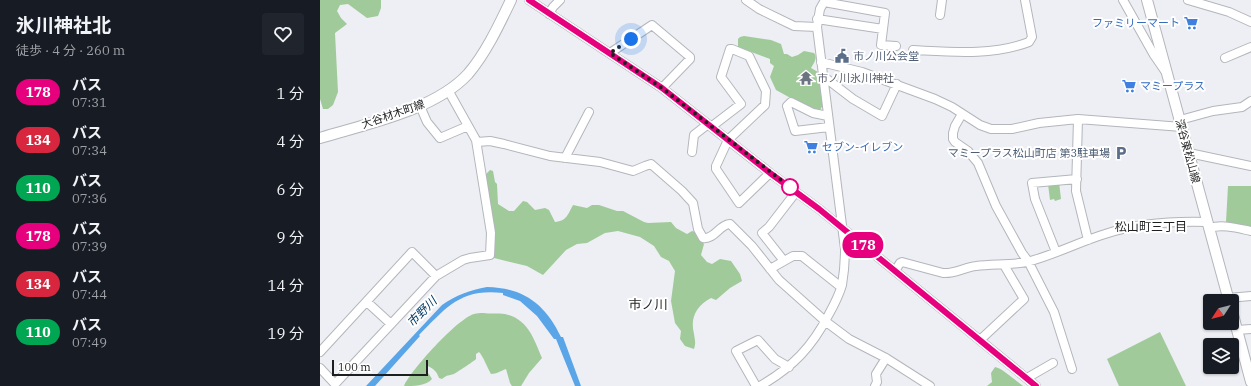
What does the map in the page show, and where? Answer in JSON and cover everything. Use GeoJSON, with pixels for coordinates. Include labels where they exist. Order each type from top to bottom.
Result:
{"type":"FeatureCollection","features":[{"type":"Feature","properties":{"kind":"main road","name":"大谷材木町線"},"geometry":{"type":"LineString","coordinates":[[320,138],[420,106],[448,90],[468,74],[480,58],[511,0]]}},
{"type":"Feature","properties":{"kind":"main road","name":"深谷東松山線"},"geometry":{"type":"LineString","coordinates":[[1147,0],[1228,294]]}},
{"type":"Feature","properties":{"kind":"main road"},"geometry":{"type":"LineString","coordinates":[[1237,330],[1251,382]]}},
{"type":"Feature","properties":{"kind":"street"},"geometry":{"type":"LineString","coordinates":[[529,0],[662,88],[842,228],[1036,386]]}},
{"type":"Feature","properties":{"kind":"street"},"geometry":{"type":"LineString","coordinates":[[550,14],[553,7],[560,0]]}},
{"type":"Feature","properties":{"kind":"street"},"geometry":{"type":"LineString","coordinates":[[746,0],[759,9],[794,26],[817,23],[883,29]]}},
{"type":"Feature","properties":{"kind":"street"},"geometry":{"type":"LineString","coordinates":[[940,15],[942,0]]}},
{"type":"Feature","properties":{"kind":"street"},"geometry":{"type":"LineString","coordinates":[[913,50],[988,52],[1029,42],[1032,37],[1025,0]]}},
{"type":"Feature","properties":{"kind":"street"},"geometry":{"type":"LineString","coordinates":[[1123,0],[1158,62],[1168,74]]}},
{"type":"Feature","properties":{"kind":"street"},"geometry":{"type":"LineString","coordinates":[[1188,0],[1228,12],[1251,22]]}},
{"type":"Feature","properties":{"kind":"street"},"geometry":{"type":"LineString","coordinates":[[760,386],[789,367],[808,349],[836,301],[844,274],[845,249],[817,23],[820,9],[825,1],[885,14],[881,45],[896,46]]}},
{"type":"Feature","properties":{"kind":"street"},"geometry":{"type":"LineString","coordinates":[[610,53],[652,25],[690,57],[690,59],[662,88]]}},
{"type":"Feature","properties":{"kind":"street"},"geometry":{"type":"LineString","coordinates":[[1225,58],[1251,47]]}},
{"type":"Feature","properties":{"kind":"street"},"geometry":{"type":"LineString","coordinates":[[692,152],[694,135],[741,104],[721,75],[730,50],[732,49],[749,56],[766,91],[765,105],[728,140],[716,169],[739,203],[770,173]]}},
{"type":"Feature","properties":{"kind":"street"},"geometry":{"type":"LineString","coordinates":[[821,62],[862,72],[935,98],[980,125],[991,129],[1012,129],[1058,120],[1078,119],[1181,124],[1213,111],[1242,107],[1251,101]]}},
{"type":"Feature","properties":{"kind":"street"},"geometry":{"type":"LineString","coordinates":[[823,76],[853,99],[882,116],[897,84]]}},
{"type":"Feature","properties":{"kind":"street"},"geometry":{"type":"LineString","coordinates":[[320,368],[335,384],[436,276],[463,260],[490,255],[491,233],[477,142],[448,90]]}},
{"type":"Feature","properties":{"kind":"street"},"geometry":{"type":"LineString","coordinates":[[828,116],[813,113],[791,102],[787,106],[795,131],[829,127]]}},
{"type":"Feature","properties":{"kind":"street"},"geometry":{"type":"LineString","coordinates":[[420,106],[427,122],[440,138],[468,126]]}},
{"type":"Feature","properties":{"kind":"street"},"geometry":{"type":"LineString","coordinates":[[565,158],[589,112]]}},
{"type":"Feature","properties":{"kind":"street"},"geometry":{"type":"LineString","coordinates":[[962,114],[955,126],[953,139],[974,157],[996,206],[1054,312],[1072,369]]}},
{"type":"Feature","properties":{"kind":"street"},"geometry":{"type":"LineString","coordinates":[[1078,119],[1076,191],[1088,240]]}},
{"type":"Feature","properties":{"kind":"street"},"geometry":{"type":"LineString","coordinates":[[477,142],[490,141],[550,156],[600,162],[633,171],[651,164],[682,191],[693,203],[698,229],[703,238],[709,238],[726,224],[730,224],[752,246],[779,280],[825,322],[849,339],[886,358],[930,386]]}},
{"type":"Feature","properties":{"kind":"street"},"geometry":{"type":"LineString","coordinates":[[1189,153],[1251,166]]}},
{"type":"Feature","properties":{"kind":"street"},"geometry":{"type":"LineString","coordinates":[[1056,252],[1034,199],[1032,183],[1077,179]]}},
{"type":"Feature","properties":{"kind":"street"},"geometry":{"type":"LineString","coordinates":[[784,261],[762,233],[769,227],[796,192]]}},
{"type":"Feature","properties":{"kind":"street"},"geometry":{"type":"LineString","coordinates":[[895,271],[902,262],[949,274],[976,266],[1028,262],[1106,234],[1166,222],[1228,227],[1251,231]]}},
{"type":"Feature","properties":{"kind":"street"},"geometry":{"type":"LineString","coordinates":[[320,352],[412,252],[436,276]]}},
{"type":"Feature","properties":{"kind":"street"},"geometry":{"type":"LineString","coordinates":[[770,269],[793,256],[802,256],[841,287]]}},
{"type":"Feature","properties":{"kind":"street"},"geometry":{"type":"LineString","coordinates":[[980,340],[1024,299],[1004,265]]}},
{"type":"Feature","properties":{"kind":"street"},"geometry":{"type":"LineString","coordinates":[[1239,298],[1251,296]]}},
{"type":"Feature","properties":{"kind":"street"},"geometry":{"type":"LineString","coordinates":[[367,302],[391,324]]}},
{"type":"Feature","properties":{"kind":"street"},"geometry":{"type":"LineString","coordinates":[[1239,330],[1251,329]]}},
{"type":"Feature","properties":{"kind":"street"},"geometry":{"type":"LineString","coordinates":[[756,386],[736,351],[758,340],[775,359],[789,367]]}},
{"type":"Feature","properties":{"kind":"street"},"geometry":{"type":"LineString","coordinates":[[875,386],[877,382],[876,374],[886,358]]}},
{"type":"Feature","properties":{"kind":"street"},"geometry":{"type":"LineString","coordinates":[[1027,378],[1053,363]]}},
{"type":"Feature","properties":{"kind":"green space"},"geometry":{"type":"Polygon","coordinates":[[[320,0],[381,0],[381,8],[378,16],[367,18],[348,4],[340,5],[337,11],[347,24],[335,33],[338,92],[333,105],[328,109],[323,109],[320,99],[320,0]]]}},
{"type":"Feature","properties":{"kind":"green space"},"geometry":{"type":"Polygon","coordinates":[[[744,36],[771,40],[781,44],[784,54],[792,57],[804,51],[814,53],[816,59],[811,68],[818,72],[823,105],[820,110],[816,110],[796,101],[776,90],[770,77],[774,66],[770,63],[770,59],[738,47],[738,39],[744,36]]]}},
{"type":"Feature","properties":{"kind":"green space"},"geometry":{"type":"Polygon","coordinates":[[[490,170],[493,171],[495,182],[497,184],[498,204],[509,211],[514,211],[523,201],[527,202],[535,210],[545,208],[549,210],[555,222],[565,219],[573,205],[587,208],[592,205],[599,205],[617,211],[623,211],[648,223],[671,222],[676,228],[687,234],[692,231],[695,232],[704,244],[701,255],[707,262],[712,264],[720,259],[731,261],[740,274],[742,281],[730,288],[716,300],[711,298],[701,305],[695,313],[693,323],[695,342],[694,349],[685,346],[680,339],[681,331],[675,323],[671,301],[675,271],[669,261],[661,257],[654,246],[640,237],[618,231],[605,233],[587,243],[577,244],[566,250],[543,275],[527,266],[494,258],[485,175],[490,170]]]}},
{"type":"Feature","properties":{"kind":"green space"},"geometry":{"type":"Polygon","coordinates":[[[1059,182],[1061,199],[1055,201],[1054,199],[1050,200],[1048,184],[1059,182]]]}},
{"type":"Feature","properties":{"kind":"green space"},"geometry":{"type":"Polygon","coordinates":[[[1228,186],[1251,186],[1251,228],[1226,222],[1228,186]]]}},
{"type":"Feature","properties":{"kind":"green space"},"geometry":{"type":"Polygon","coordinates":[[[477,313],[505,314],[513,317],[525,325],[533,337],[542,358],[529,373],[521,386],[512,386],[506,369],[491,374],[479,352],[476,354],[476,359],[454,374],[442,379],[439,378],[435,371],[428,366],[426,368],[426,372],[432,379],[430,381],[419,385],[404,386],[425,358],[446,335],[466,318],[477,313]]]}},
{"type":"Feature","properties":{"kind":"green space"},"geometry":{"type":"Polygon","coordinates":[[[1160,332],[1186,386],[1119,386],[1107,359],[1160,332]]]}},
{"type":"Feature","properties":{"kind":"green space"},"geometry":{"type":"Polygon","coordinates":[[[995,367],[1005,372],[1023,386],[987,386],[992,382],[991,373],[995,367]]]}},
{"type":"Feature","properties":{"kind":"water"},"geometry":{"type":"Polygon","coordinates":[[[487,287],[500,288],[522,295],[532,300],[548,315],[561,337],[563,337],[581,386],[575,386],[556,339],[554,339],[537,316],[520,301],[503,295],[503,293],[488,292],[465,297],[455,302],[437,316],[375,386],[366,386],[442,305],[463,293],[487,287]]]}},
{"type":"Feature","properties":{"kind":"bus line","name":"178"},"geometry":{"type":"LineString","coordinates":[[529,0],[662,88],[770,173],[819,209],[1036,386]]}},
{"type":"Feature","properties":{"kind":"place","name":"ファミリーマート"},"geometry":{"type":"Point","coordinates":[1191,23]}},
{"type":"Feature","properties":{"kind":"place","name":"市ノ川公会堂"},"geometry":{"type":"Point","coordinates":[842,56]}},
{"type":"Feature","properties":{"kind":"place","name":"市ノ川氷川神社"},"geometry":{"type":"Point","coordinates":[806,78]}},
{"type":"Feature","properties":{"kind":"place","name":"マミープラス"},"geometry":{"type":"Point","coordinates":[1129,86]}},
{"type":"Feature","properties":{"kind":"place","name":"セブン-イレブン"},"geometry":{"type":"Point","coordinates":[811,147]}},
{"type":"Feature","properties":{"kind":"place","name":"マミープラス松山町店 第3駐車場"},"geometry":{"type":"Point","coordinates":[1121,153]}},
{"type":"Feature","properties":{"kind":"district","name":"松山町三丁目"},"geometry":{"type":"Point","coordinates":[1151,227]}},
{"type":"Feature","properties":{"kind":"district","name":"市ノ川"},"geometry":{"type":"Point","coordinates":[648,304]}},
{"type":"Feature","properties":{"kind":"route"},"geometry":{"type":"LineString","coordinates":[[631,39],[610,53],[662,88],[790,187]]}},
{"type":"Feature","properties":{"kind":"water label","name":"市野川"},"geometry":{"type":"Point","coordinates":[422,312]}}]}
